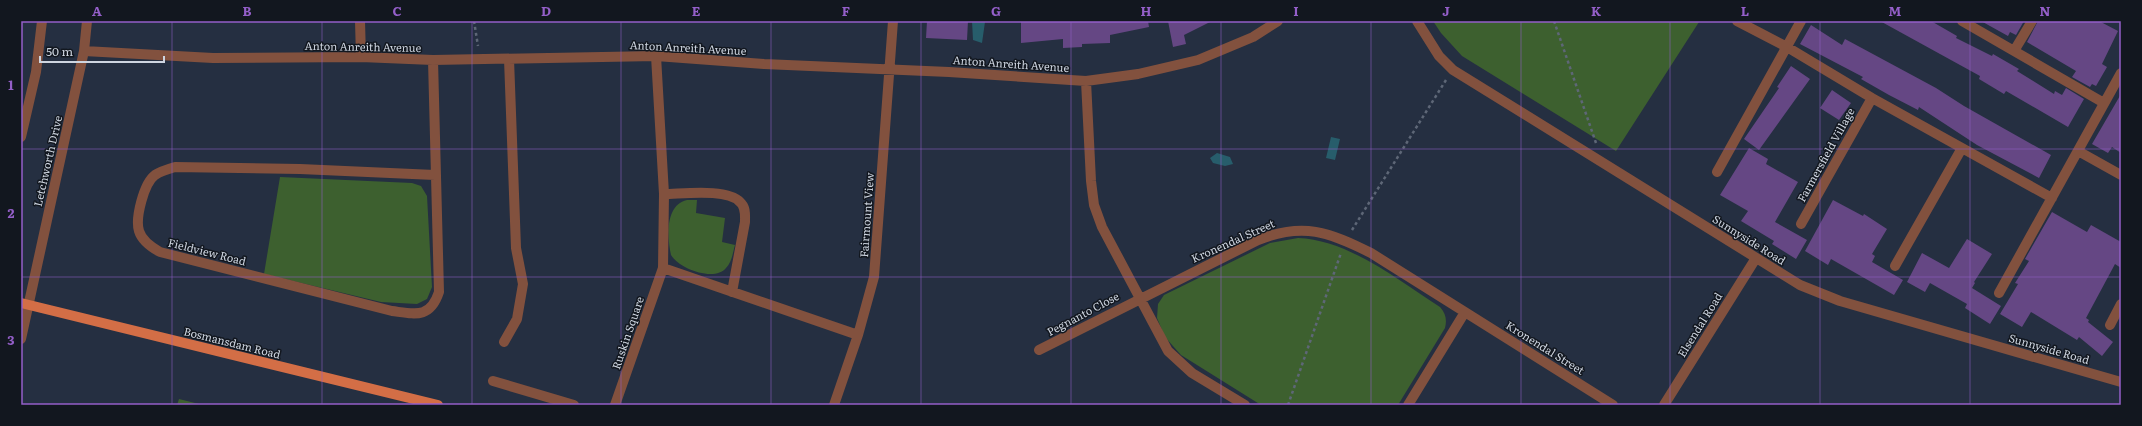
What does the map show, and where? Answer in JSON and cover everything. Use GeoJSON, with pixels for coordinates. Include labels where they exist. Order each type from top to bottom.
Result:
{"type":"FeatureCollection","features":[{"type":"Feature","properties":{"kind":"main road","name":"Bosmansdam Road"},"geometry":{"type":"LineString","coordinates":[[24,304],[438,405]]}},
{"type":"Feature","properties":{"kind":"street"},"geometry":{"type":"LineString","coordinates":[[21,137],[36,72],[42,21]]}},
{"type":"Feature","properties":{"kind":"street","name":"Letchworth Drive"},"geometry":{"type":"LineString","coordinates":[[21,339],[24,304],[84,51],[87,21]]}},
{"type":"Feature","properties":{"kind":"street"},"geometry":{"type":"LineString","coordinates":[[360,21],[361,58]]}},
{"type":"Feature","properties":{"kind":"street","name":"Fairmount View"},"geometry":{"type":"LineString","coordinates":[[834,405],[858,335],[874,277],[893,21]]}},
{"type":"Feature","properties":{"kind":"street","name":"Anton Anreith Avenue"},"geometry":{"type":"LineString","coordinates":[[84,51],[213,58],[361,58],[432,60],[656,56],[764,64],[1086,81],[1138,74],[1198,60],[1253,37],[1278,21]]}},
{"type":"Feature","properties":{"kind":"street","name":"Sunnyside Road"},"geometry":{"type":"LineString","coordinates":[[1417,21],[1439,56],[1453,70],[1800,285],[1828,297],[2121,382]]}},
{"type":"Feature","properties":{"kind":"street"},"geometry":{"type":"LineString","coordinates":[[1736,21],[1787,47],[1872,98],[2052,198]]}},
{"type":"Feature","properties":{"kind":"street"},"geometry":{"type":"LineString","coordinates":[[1717,172],[1801,21]]}},
{"type":"Feature","properties":{"kind":"street"},"geometry":{"type":"LineString","coordinates":[[1962,21],[2104,103]]}},
{"type":"Feature","properties":{"kind":"street"},"geometry":{"type":"LineString","coordinates":[[2014,51],[2032,21]]}},
{"type":"Feature","properties":{"kind":"street","name":"Ruskin Square"},"geometry":{"type":"LineString","coordinates":[[615,405],[663,268],[664,194],[656,56]]}},
{"type":"Feature","properties":{"kind":"street"},"geometry":{"type":"LineString","coordinates":[[504,342],[517,319],[523,284],[516,248],[509,58]]}},
{"type":"Feature","properties":{"kind":"street","name":"Fieldview Road"},"geometry":{"type":"LineString","coordinates":[[432,60],[439,292],[432,306],[420,314],[392,311],[160,252],[147,244],[138,230],[137,223],[143,195],[150,180],[161,172],[175,167],[300,169],[435,175]]}},
{"type":"Feature","properties":{"kind":"street"},"geometry":{"type":"LineString","coordinates":[[1999,293],[2121,73]]}},
{"type":"Feature","properties":{"kind":"street"},"geometry":{"type":"LineString","coordinates":[[1086,81],[1091,181],[1094,205],[1102,227],[1138,299],[1168,351],[1192,373],[1245,405]]}},
{"type":"Feature","properties":{"kind":"street","name":"Farmersfield Village"},"geometry":{"type":"LineString","coordinates":[[1801,224],[1872,98]]}},
{"type":"Feature","properties":{"kind":"street"},"geometry":{"type":"LineString","coordinates":[[1895,266],[1962,148]]}},
{"type":"Feature","properties":{"kind":"street"},"geometry":{"type":"LineString","coordinates":[[2078,151],[2121,175]]}},
{"type":"Feature","properties":{"kind":"street"},"geometry":{"type":"LineString","coordinates":[[664,194],[720,194],[730,196],[741,202],[745,214],[745,222],[732,292]]}},
{"type":"Feature","properties":{"kind":"street","name":"Kronendal Street"},"geometry":{"type":"LineString","coordinates":[[1138,299],[1277,232],[1296,230],[1315,231],[1346,240],[1371,253],[1613,405]]}},
{"type":"Feature","properties":{"kind":"street","name":"Elsendal Road"},"geometry":{"type":"LineString","coordinates":[[1664,405],[1756,258]]}},
{"type":"Feature","properties":{"kind":"street"},"geometry":{"type":"LineString","coordinates":[[663,268],[858,335]]}},
{"type":"Feature","properties":{"kind":"street","name":"Pegnanto Close"},"geometry":{"type":"LineString","coordinates":[[1039,350],[1138,299]]}},
{"type":"Feature","properties":{"kind":"street"},"geometry":{"type":"LineString","coordinates":[[2110,325],[2121,304]]}},
{"type":"Feature","properties":{"kind":"street"},"geometry":{"type":"LineString","coordinates":[[1408,405],[1465,312]]}},
{"type":"Feature","properties":{"kind":"street"},"geometry":{"type":"LineString","coordinates":[[493,381],[574,405]]}},
{"type":"Feature","properties":{"kind":"path"},"geometry":{"type":"LineString","coordinates":[[474,21],[480,59]]}},
{"type":"Feature","properties":{"kind":"path"},"geometry":{"type":"LineString","coordinates":[[1554,21],[1603,163]]}},
{"type":"Feature","properties":{"kind":"path"},"geometry":{"type":"LineString","coordinates":[[1288,405],[1346,240],[1453,70]]}},
{"type":"Feature","properties":{"kind":"green space"},"geometry":{"type":"Polygon","coordinates":[[[1433,21],[1699,22],[1616,151],[1462,56],[1441,33],[1433,21]]]}},
{"type":"Feature","properties":{"kind":"green space"},"geometry":{"type":"Polygon","coordinates":[[[280,177],[412,183],[421,186],[427,196],[432,287],[427,299],[417,304],[381,302],[264,274],[280,177]]]}},
{"type":"Feature","properties":{"kind":"green space"},"geometry":{"type":"Polygon","coordinates":[[[687,200],[697,200],[696,213],[725,218],[722,242],[735,245],[730,263],[721,272],[706,274],[697,272],[681,265],[671,255],[669,223],[671,215],[680,203],[687,200]]]}},
{"type":"Feature","properties":{"kind":"green space"},"geometry":{"type":"Polygon","coordinates":[[[1298,238],[1317,240],[1336,246],[1372,263],[1440,307],[1444,312],[1446,320],[1445,328],[1398,405],[1261,405],[1181,355],[1165,337],[1157,318],[1158,304],[1164,295],[1270,243],[1298,238]]]}},
{"type":"Feature","properties":{"kind":"green space"},"geometry":{"type":"Polygon","coordinates":[[[179,399],[203,405],[177,405],[179,399]]]}},
{"type":"Feature","properties":{"kind":"water"},"geometry":{"type":"Polygon","coordinates":[[[972,21],[985,22],[982,43],[973,40],[972,21]]]}},
{"type":"Feature","properties":{"kind":"water"},"geometry":{"type":"Polygon","coordinates":[[[1331,137],[1340,139],[1335,160],[1326,158],[1331,137]]]}},
{"type":"Feature","properties":{"kind":"water"},"geometry":{"type":"Polygon","coordinates":[[[1217,153],[1230,157],[1233,164],[1225,166],[1213,163],[1210,158],[1217,153]]]}},
{"type":"Feature","properties":{"kind":"building"},"geometry":{"type":"Polygon","coordinates":[[[927,21],[968,21],[967,40],[926,38],[927,21]]]}},
{"type":"Feature","properties":{"kind":"building"},"geometry":{"type":"Polygon","coordinates":[[[1021,21],[1148,21],[1149,27],[1110,35],[1110,43],[1082,44],[1082,47],[1063,48],[1063,39],[1021,43],[1021,21]]]}},
{"type":"Feature","properties":{"kind":"building"},"geometry":{"type":"Polygon","coordinates":[[[1168,21],[1212,21],[1184,35],[1186,44],[1173,47],[1168,21]]]}},
{"type":"Feature","properties":{"kind":"building"},"geometry":{"type":"Polygon","coordinates":[[[1880,21],[1931,21],[1957,36],[1956,38],[1992,56],[1993,54],[2019,69],[2017,71],[2054,94],[2055,91],[2062,95],[2066,88],[2084,99],[2068,127],[2006,91],[2004,94],[1979,79],[1980,76],[1880,21]]]}},
{"type":"Feature","properties":{"kind":"building"},"geometry":{"type":"Polygon","coordinates":[[[1981,21],[2024,21],[2016,35],[2010,32],[2008,36],[1981,21]]]}},
{"type":"Feature","properties":{"kind":"building"},"geometry":{"type":"Polygon","coordinates":[[[2038,21],[2099,21],[2118,31],[2102,64],[2107,67],[2096,86],[2092,84],[2090,87],[2072,77],[2076,71],[2027,42],[2038,21]]]}},
{"type":"Feature","properties":{"kind":"building"},"geometry":{"type":"Polygon","coordinates":[[[1811,25],[1842,45],[1845,39],[1936,88],[1964,106],[2051,155],[2039,178],[1977,145],[1919,107],[1918,110],[1889,95],[1861,79],[1863,77],[1800,44],[1811,25]]]}},
{"type":"Feature","properties":{"kind":"building"},"geometry":{"type":"Polygon","coordinates":[[[1791,66],[1810,79],[1759,150],[1744,139],[1779,88],[1777,87],[1791,66]]]}},
{"type":"Feature","properties":{"kind":"building"},"geometry":{"type":"Polygon","coordinates":[[[1832,90],[1851,103],[1839,120],[1820,108],[1832,90]]]}},
{"type":"Feature","properties":{"kind":"building"},"geometry":{"type":"Polygon","coordinates":[[[2121,94],[2121,153],[2112,147],[2108,153],[2092,144],[2121,94]]]}},
{"type":"Feature","properties":{"kind":"building"},"geometry":{"type":"Polygon","coordinates":[[[1749,148],[1768,159],[1766,164],[1798,182],[1775,222],[1807,240],[1796,259],[1772,244],[1774,241],[1741,221],[1748,211],[1720,195],[1749,148]]]}},
{"type":"Feature","properties":{"kind":"building"},"geometry":{"type":"Polygon","coordinates":[[[1833,200],[1863,216],[1864,214],[1887,229],[1872,254],[1875,256],[1872,262],[1903,280],[1894,295],[1831,259],[1828,265],[1805,251],[1833,200]]]}},
{"type":"Feature","properties":{"kind":"building"},"geometry":{"type":"Polygon","coordinates":[[[2052,212],[2087,232],[2091,225],[2121,242],[2121,268],[2115,264],[2086,318],[2089,320],[2088,322],[2113,342],[2102,356],[2079,337],[2077,340],[2031,312],[2022,327],[2000,314],[2018,284],[2015,283],[2029,261],[2025,259],[2052,212]]]}},
{"type":"Feature","properties":{"kind":"building"},"geometry":{"type":"Polygon","coordinates":[[[1967,239],[1992,254],[1974,282],[1975,283],[1972,288],[2001,306],[1990,324],[1965,308],[1967,304],[1930,283],[1925,292],[1907,282],[1922,253],[1949,268],[1967,239]]]}}]}
